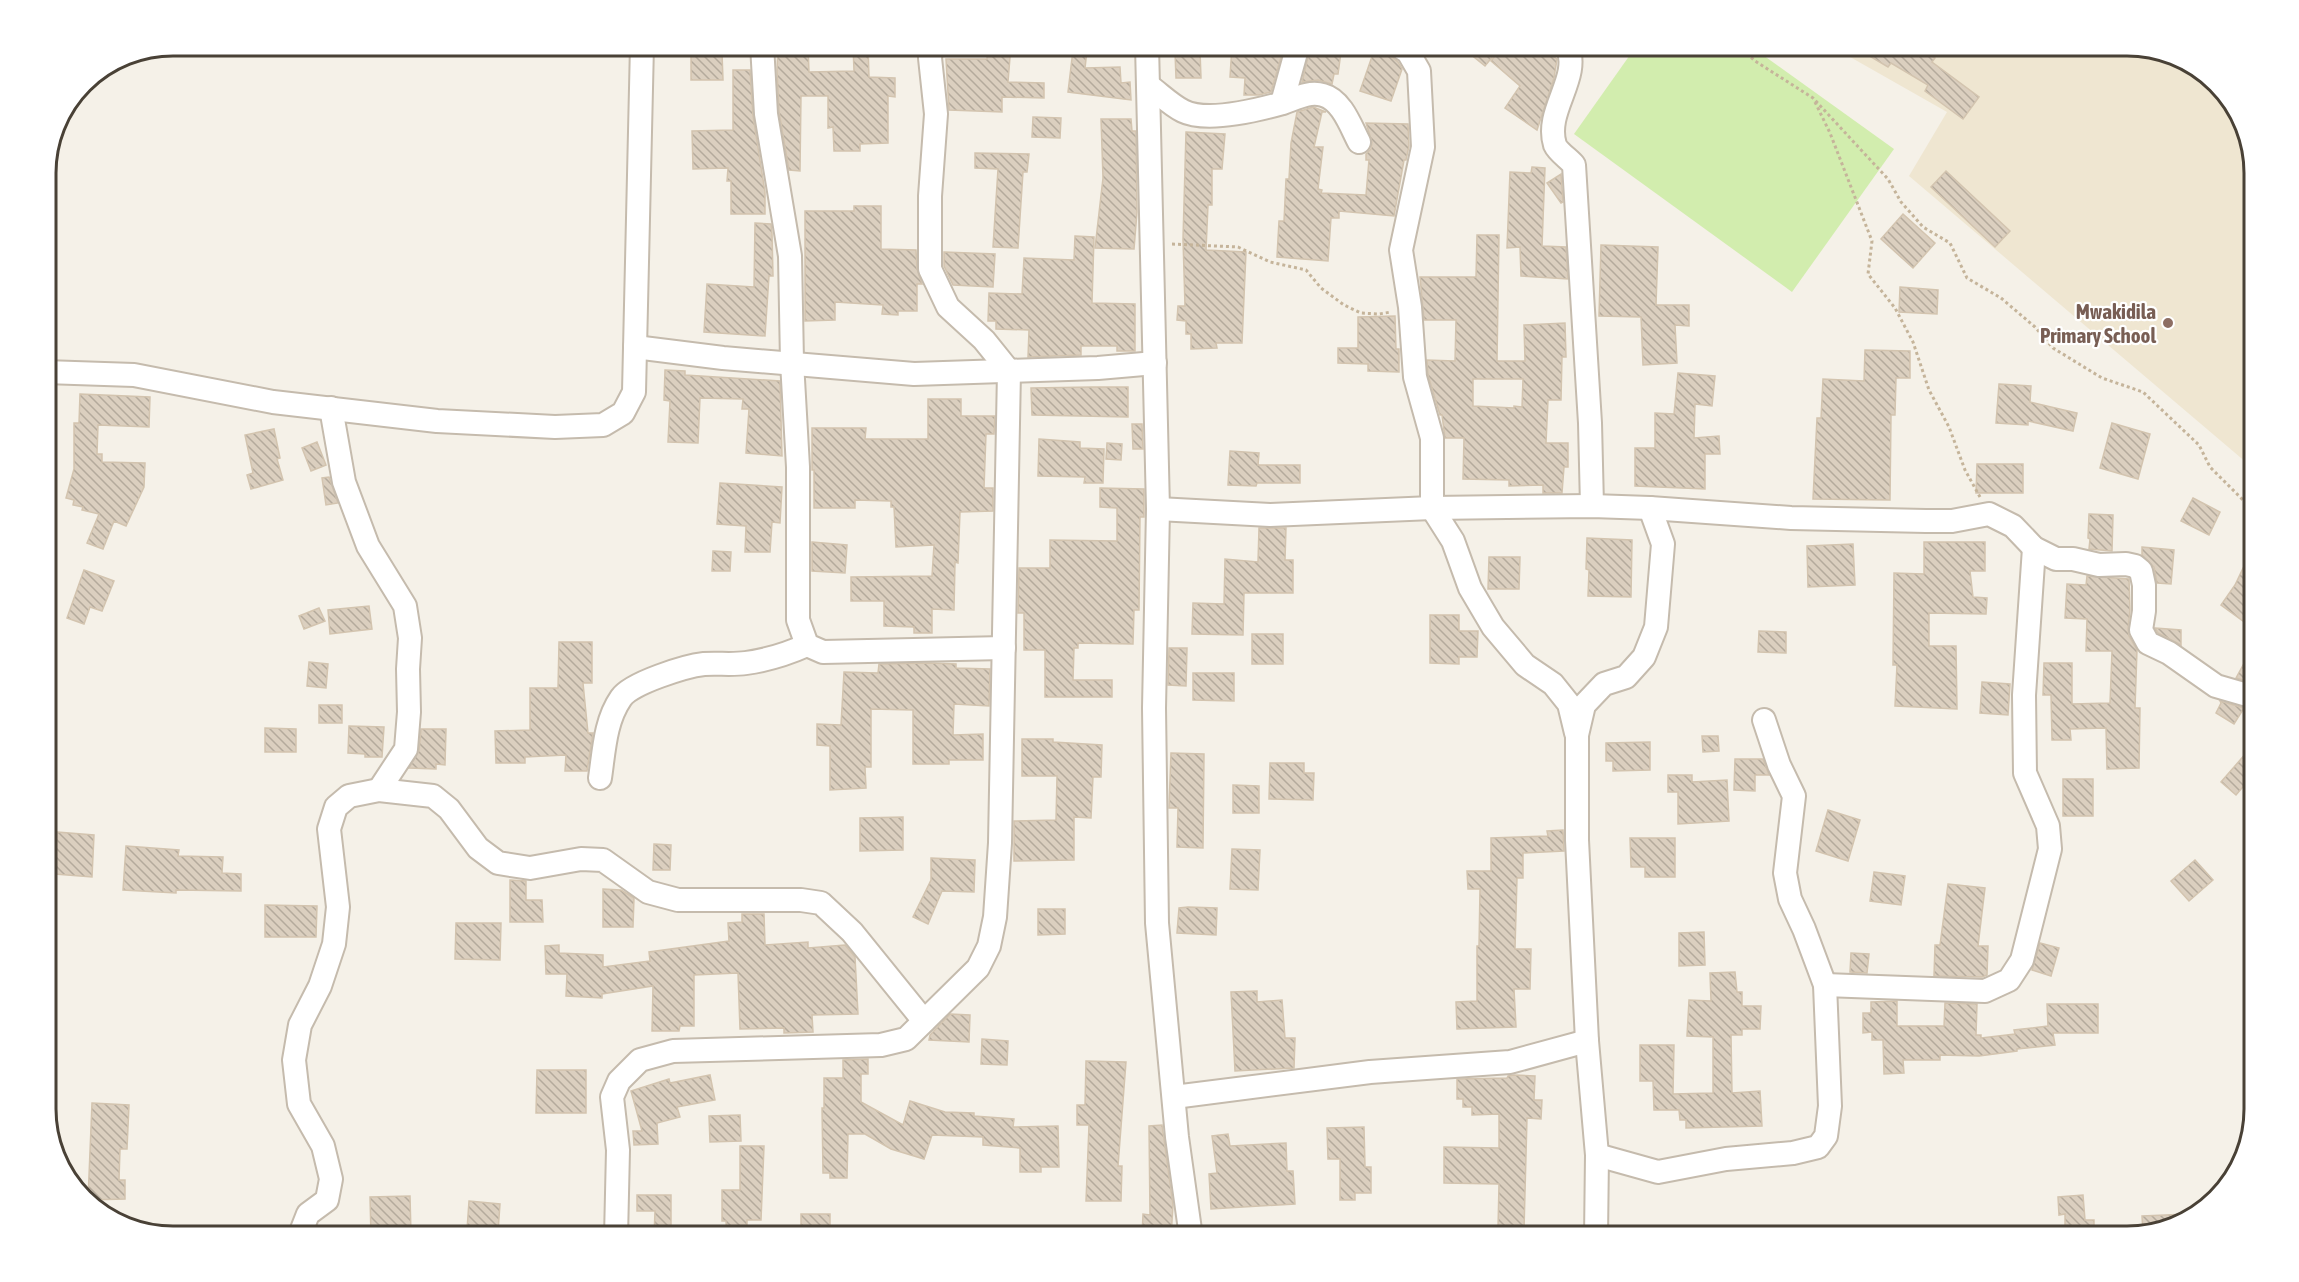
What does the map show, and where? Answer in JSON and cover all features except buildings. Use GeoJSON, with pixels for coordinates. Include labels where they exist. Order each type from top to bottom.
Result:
{"type":"FeatureCollection","features":[{"type":"Feature","properties":{"kind":"street"},"geometry":{"type":"LineString","coordinates":[[56,372],[134,375],[273,402],[449,421],[555,428],[603,425],[623,413],[634,392],[642,56]]}},
{"type":"Feature","properties":{"kind":"street"},"geometry":{"type":"LineString","coordinates":[[763,56],[766,114],[790,255],[792,363],[798,466],[798,620],[807,645],[823,652],[1004,648]]}},
{"type":"Feature","properties":{"kind":"street"},"geometry":{"type":"LineString","coordinates":[[616,1226],[618,1150],[612,1097],[619,1081],[640,1060],[674,1051],[881,1045],[906,1040],[978,968],[989,946],[996,917],[1000,843],[1010,371],[984,340],[948,307],[930,269],[930,196],[936,114],[930,56]]}},
{"type":"Feature","properties":{"kind":"street"},"geometry":{"type":"LineString","coordinates":[[1148,56],[1158,510],[1154,708],[1157,923],[1177,1137],[1189,1226]]}},
{"type":"Feature","properties":{"kind":"street"},"geometry":{"type":"LineString","coordinates":[[1282,103],[1295,56]]}},
{"type":"Feature","properties":{"kind":"street"},"geometry":{"type":"LineString","coordinates":[[1410,56],[1419,71],[1423,147],[1401,250],[1410,308],[1415,377],[1432,438],[1432,508],[1453,541],[1470,588],[1493,627],[1525,665],[1553,684],[1569,704],[1577,735]]}},
{"type":"Feature","properties":{"kind":"street"},"geometry":{"type":"LineString","coordinates":[[1569,56],[1571,67],[1553,124],[1556,147],[1574,165],[1590,411],[1592,506]]}},
{"type":"Feature","properties":{"kind":"street"},"geometry":{"type":"LineString","coordinates":[[1149,86],[1184,112],[1206,116],[1230,115],[1282,103],[1307,94],[1325,95],[1341,108],[1359,142]]}},
{"type":"Feature","properties":{"kind":"street"},"geometry":{"type":"LineString","coordinates":[[635,347],[723,358],[914,374],[1098,368],[1155,363]]}},
{"type":"Feature","properties":{"kind":"street"},"geometry":{"type":"LineString","coordinates":[[331,408],[344,482],[368,546],[405,606],[410,638],[406,749],[380,790]]}},
{"type":"Feature","properties":{"kind":"street"},"geometry":{"type":"LineString","coordinates":[[1158,510],[1270,515],[1432,508],[1592,506],[1791,518],[1952,521],[1989,514],[2013,526],[2034,548],[2056,559],[2073,559],[2099,565],[2135,566],[2141,571],[2144,585],[2141,630],[2148,643],[2169,653],[2216,686],[2244,694]]}},
{"type":"Feature","properties":{"kind":"street"},"geometry":{"type":"LineString","coordinates":[[1596,1226],[1597,1155],[1587,1041],[1577,840],[1577,735],[1584,705],[1604,684],[1626,677],[1644,657],[1656,627],[1663,544],[1650,508]]}},
{"type":"Feature","properties":{"kind":"street"},"geometry":{"type":"LineString","coordinates":[[1825,985],[1985,991],[2009,980],[2022,960],[2050,849],[2048,826],[2025,773],[2024,695],[2034,548]]}},
{"type":"Feature","properties":{"kind":"street"},"geometry":{"type":"LineString","coordinates":[[600,778],[607,729],[621,698],[630,688],[644,680],[703,664],[744,664],[780,657],[807,645]]}},
{"type":"Feature","properties":{"kind":"street"},"geometry":{"type":"LineString","coordinates":[[1597,1155],[1658,1172],[1726,1159],[1793,1153],[1818,1147],[1826,1136],[1830,1106],[1825,985],[1790,899],[1785,873],[1794,795],[1779,765],[1764,720]]}},
{"type":"Feature","properties":{"kind":"street"},"geometry":{"type":"LineString","coordinates":[[303,1226],[308,1214],[327,1200],[330,1179],[323,1146],[299,1104],[294,1060],[300,1025],[320,986],[334,944],[338,907],[329,829],[336,807],[349,796],[380,790],[433,796],[449,809],[478,848],[498,863],[530,868],[581,859],[603,860],[648,892],[678,900],[801,900],[821,903],[852,932],[924,1021]]}},
{"type":"Feature","properties":{"kind":"street"},"geometry":{"type":"LineString","coordinates":[[1174,1096],[1370,1072],[1510,1062],[1587,1041]]}},
{"type":"Feature","properties":{"kind":"path"},"geometry":{"type":"LineString","coordinates":[[1750,56],[1813,98],[1888,179],[1901,202],[1923,227],[1950,243],[1967,278],[2001,298],[2035,327],[2053,348],[2102,378],[2143,392],[2199,446],[2210,467],[2243,500]]}},
{"type":"Feature","properties":{"kind":"path"},"geometry":{"type":"LineString","coordinates":[[1813,98],[1830,133],[1872,241],[1868,274],[1895,308],[1913,342],[1929,390],[1949,427],[1965,470],[1989,514]]}},
{"type":"Feature","properties":{"kind":"path"},"geometry":{"type":"LineString","coordinates":[[1152,243],[1238,247],[1270,262],[1306,270],[1321,288],[1361,314],[1379,314],[1410,308]]}},
{"type":"Feature","properties":{"kind":"shaded area","name":"Mwakidila Primary School"},"geometry":{"type":"Polygon","coordinates":[[[1848,56],[2142,57],[2157,59],[2185,71],[2198,80],[2219,101],[2228,114],[2237,135],[2243,165],[2243,460],[1909,176],[1947,112],[1848,56]]]}},
{"type":"Feature","properties":{"kind":"green space"},"geometry":{"type":"Polygon","coordinates":[[[1629,56],[1764,56],[1894,149],[1792,292],[1574,134],[1629,56]]]}},
{"type":"Feature","properties":{"kind":"place","name":"Mwakidila Primary School"},"geometry":{"type":"Point","coordinates":[2168,323]}}]}
